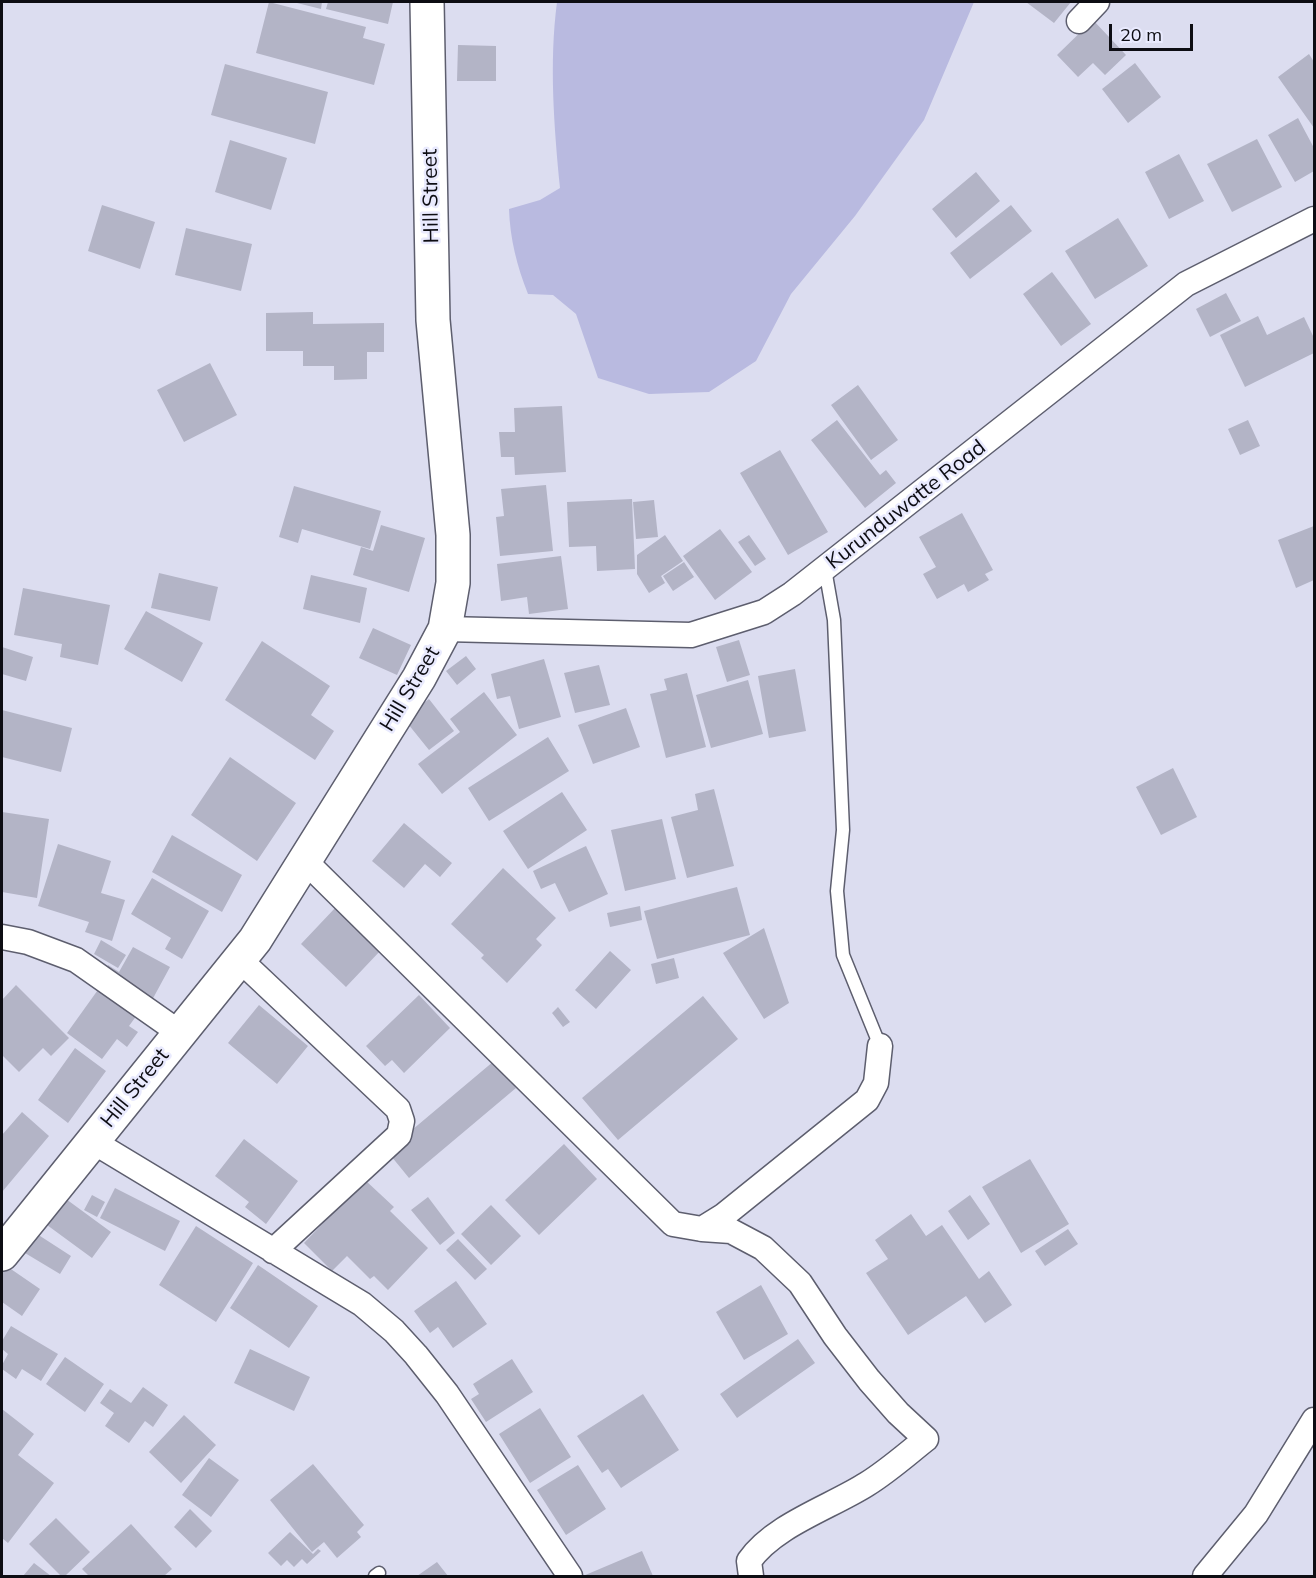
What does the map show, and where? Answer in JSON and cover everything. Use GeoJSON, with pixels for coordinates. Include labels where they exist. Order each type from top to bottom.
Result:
{"type":"FeatureCollection","features":[{"type":"Feature","properties":{"kind":"main road","name":"Hill Street"},"geometry":{"type":"LineString","coordinates":[[2,1254],[255,940],[419,678],[445,630],[453,584],[453,536],[433,320],[428,2]]}},
{"type":"Feature","properties":{"kind":"street"},"geometry":{"type":"LineString","coordinates":[[1079,21],[1097,2]]}},
{"type":"Feature","properties":{"kind":"street","name":"Kurunduwatte Road"},"geometry":{"type":"LineString","coordinates":[[445,630],[691,635],[764,612],[825,569],[1186,284],[1314,219]]}},
{"type":"Feature","properties":{"kind":"street"},"geometry":{"type":"LineString","coordinates":[[304,860],[673,1224],[731,1232],[763,1248],[800,1283],[835,1336],[869,1380],[898,1413],[926,1439],[868,1484],[813,1513],[759,1547],[749,1561],[751,1576]]}},
{"type":"Feature","properties":{"kind":"street"},"geometry":{"type":"LineString","coordinates":[[2,937],[28,942],[76,960],[180,1033]]}},
{"type":"Feature","properties":{"kind":"street"},"geometry":{"type":"LineString","coordinates":[[239,959],[398,1109],[402,1121],[399,1134],[273,1251]]}},
{"type":"Feature","properties":{"kind":"street"},"geometry":{"type":"LineString","coordinates":[[702,1229],[723,1216],[867,1100],[876,1083],[880,1046]]}},
{"type":"Feature","properties":{"kind":"street"},"geometry":{"type":"LineString","coordinates":[[92,1141],[362,1304],[394,1331],[447,1394],[570,1576]]}},
{"type":"Feature","properties":{"kind":"street"},"geometry":{"type":"LineString","coordinates":[[1205,1576],[1257,1514],[1314,1420]]}},
{"type":"Feature","properties":{"kind":"lane"},"geometry":{"type":"LineString","coordinates":[[825,569],[834,620],[843,830],[837,891],[843,955],[880,1046]]}},
{"type":"Feature","properties":{"kind":"shaded area"},"geometry":{"type":"Polygon","coordinates":[[[557,2],[974,2],[924,120],[855,216],[791,294],[756,361],[709,392],[649,394],[598,378],[576,314],[553,295],[528,294],[515,252],[509,209],[540,200],[560,188],[554,118],[553,71],[557,2]]]}},
{"type":"Feature","properties":{"kind":"building"},"geometry":{"type":"Polygon","coordinates":[[[269,2],[366,27],[363,38],[385,44],[374,85],[256,53],[269,2]]]}},
{"type":"Feature","properties":{"kind":"building"},"geometry":{"type":"Polygon","coordinates":[[[293,2],[322,2],[321,9],[293,2]]]}},
{"type":"Feature","properties":{"kind":"building"},"geometry":{"type":"Polygon","coordinates":[[[328,2],[393,2],[388,24],[326,9],[328,2]]]}},
{"type":"Feature","properties":{"kind":"building"},"geometry":{"type":"Polygon","coordinates":[[[1026,2],[1071,2],[1054,23],[1026,2]]]}},
{"type":"Feature","properties":{"kind":"building"},"geometry":{"type":"Polygon","coordinates":[[[1093,20],[1126,55],[1105,75],[1093,63],[1078,77],[1057,55],[1093,20]]]}},
{"type":"Feature","properties":{"kind":"building"},"geometry":{"type":"Polygon","coordinates":[[[458,45],[496,46],[496,81],[457,81],[458,45]]]}},
{"type":"Feature","properties":{"kind":"building"},"geometry":{"type":"Polygon","coordinates":[[[1309,54],[1314,62],[1314,128],[1278,77],[1309,54]]]}},
{"type":"Feature","properties":{"kind":"building"},"geometry":{"type":"Polygon","coordinates":[[[1135,63],[1161,97],[1128,123],[1102,89],[1135,63]]]}},
{"type":"Feature","properties":{"kind":"building"},"geometry":{"type":"Polygon","coordinates":[[[225,64],[328,92],[315,144],[211,115],[225,64]]]}},
{"type":"Feature","properties":{"kind":"building"},"geometry":{"type":"Polygon","coordinates":[[[1298,118],[1314,148],[1314,171],[1295,182],[1268,135],[1298,118]]]}},
{"type":"Feature","properties":{"kind":"building"},"geometry":{"type":"Polygon","coordinates":[[[1257,139],[1282,187],[1232,212],[1207,164],[1257,139]]]}},
{"type":"Feature","properties":{"kind":"building"},"geometry":{"type":"Polygon","coordinates":[[[230,140],[287,158],[271,210],[215,192],[230,140]]]}},
{"type":"Feature","properties":{"kind":"building"},"geometry":{"type":"Polygon","coordinates":[[[1179,154],[1204,201],[1169,219],[1145,172],[1179,154]]]}},
{"type":"Feature","properties":{"kind":"building"},"geometry":{"type":"Polygon","coordinates":[[[976,172],[1000,201],[956,238],[932,209],[976,172]]]}},
{"type":"Feature","properties":{"kind":"building"},"geometry":{"type":"Polygon","coordinates":[[[102,205],[155,222],[140,269],[88,251],[102,205]]]}},
{"type":"Feature","properties":{"kind":"building"},"geometry":{"type":"Polygon","coordinates":[[[1011,205],[1032,231],[970,279],[950,253],[1011,205]]]}},
{"type":"Feature","properties":{"kind":"building"},"geometry":{"type":"Polygon","coordinates":[[[1118,218],[1148,266],[1095,299],[1065,251],[1118,218]]]}},
{"type":"Feature","properties":{"kind":"building"},"geometry":{"type":"Polygon","coordinates":[[[186,228],[252,244],[241,291],[175,275],[186,228]]]}},
{"type":"Feature","properties":{"kind":"building"},"geometry":{"type":"Polygon","coordinates":[[[1052,272],[1091,324],[1061,346],[1023,294],[1052,272]]]}},
{"type":"Feature","properties":{"kind":"building"},"geometry":{"type":"Polygon","coordinates":[[[1226,293],[1241,321],[1210,337],[1196,309],[1226,293]]]}},
{"type":"Feature","properties":{"kind":"building"},"geometry":{"type":"Polygon","coordinates":[[[313,312],[313,324],[384,323],[384,352],[367,352],[367,379],[334,380],[334,366],[303,366],[303,351],[266,351],[266,313],[313,312]]]}},
{"type":"Feature","properties":{"kind":"building"},"geometry":{"type":"Polygon","coordinates":[[[1258,316],[1267,335],[1304,317],[1314,338],[1314,353],[1245,387],[1220,335],[1258,316]]]}},
{"type":"Feature","properties":{"kind":"building"},"geometry":{"type":"Polygon","coordinates":[[[210,363],[237,415],[184,442],[157,390],[210,363]]]}},
{"type":"Feature","properties":{"kind":"building"},"geometry":{"type":"Polygon","coordinates":[[[858,385],[898,440],[871,460],[831,405],[858,385]]]}},
{"type":"Feature","properties":{"kind":"building"},"geometry":{"type":"Polygon","coordinates":[[[562,406],[566,472],[515,475],[514,457],[501,457],[499,432],[515,432],[514,408],[562,406]]]}},
{"type":"Feature","properties":{"kind":"building"},"geometry":{"type":"Polygon","coordinates":[[[837,420],[880,475],[886,470],[896,483],[865,508],[811,440],[837,420]]]}},
{"type":"Feature","properties":{"kind":"building"},"geometry":{"type":"Polygon","coordinates":[[[1248,420],[1260,446],[1240,455],[1228,429],[1248,420]]]}},
{"type":"Feature","properties":{"kind":"building"},"geometry":{"type":"Polygon","coordinates":[[[780,450],[828,532],[788,555],[740,473],[780,450]]]}},
{"type":"Feature","properties":{"kind":"building"},"geometry":{"type":"Polygon","coordinates":[[[546,485],[553,551],[500,556],[496,517],[504,516],[501,489],[546,485]]]}},
{"type":"Feature","properties":{"kind":"building"},"geometry":{"type":"Polygon","coordinates":[[[294,486],[381,511],[370,549],[302,529],[298,543],[279,537],[294,486]]]}},
{"type":"Feature","properties":{"kind":"building"},"geometry":{"type":"Polygon","coordinates":[[[632,499],[635,569],[597,571],[596,546],[569,547],[567,502],[632,499]]]}},
{"type":"Feature","properties":{"kind":"building"},"geometry":{"type":"Polygon","coordinates":[[[654,500],[658,537],[636,539],[633,502],[654,500]]]}},
{"type":"Feature","properties":{"kind":"building"},"geometry":{"type":"Polygon","coordinates":[[[962,513],[993,570],[985,574],[989,580],[968,592],[964,584],[937,599],[923,574],[936,567],[919,537],[962,513]]]}},
{"type":"Feature","properties":{"kind":"building"},"geometry":{"type":"Polygon","coordinates":[[[381,525],[425,538],[409,592],[353,575],[361,547],[373,551],[381,525]]]}},
{"type":"Feature","properties":{"kind":"building"},"geometry":{"type":"Polygon","coordinates":[[[1314,526],[1314,580],[1296,588],[1278,540],[1314,526]]]}},
{"type":"Feature","properties":{"kind":"building"},"geometry":{"type":"Polygon","coordinates":[[[720,529],[752,572],[715,600],[683,556],[720,529]]]}},
{"type":"Feature","properties":{"kind":"building"},"geometry":{"type":"Polygon","coordinates":[[[665,535],[683,561],[661,576],[665,583],[649,593],[637,574],[637,555],[665,535]]]}},
{"type":"Feature","properties":{"kind":"building"},"geometry":{"type":"Polygon","coordinates":[[[749,535],[766,559],[755,566],[738,542],[749,535]]]}},
{"type":"Feature","properties":{"kind":"building"},"geometry":{"type":"Polygon","coordinates":[[[561,556],[568,609],[529,614],[527,597],[501,601],[497,564],[561,556]]]}},
{"type":"Feature","properties":{"kind":"building"},"geometry":{"type":"Polygon","coordinates":[[[684,562],[694,577],[673,591],[663,576],[684,562]]]}},
{"type":"Feature","properties":{"kind":"building"},"geometry":{"type":"Polygon","coordinates":[[[159,573],[218,587],[210,621],[151,608],[159,573]]]}},
{"type":"Feature","properties":{"kind":"building"},"geometry":{"type":"Polygon","coordinates":[[[311,575],[367,588],[360,623],[303,609],[311,575]]]}},
{"type":"Feature","properties":{"kind":"building"},"geometry":{"type":"Polygon","coordinates":[[[23,588],[110,605],[98,665],[60,657],[62,644],[14,635],[23,588]]]}},
{"type":"Feature","properties":{"kind":"building"},"geometry":{"type":"Polygon","coordinates":[[[146,611],[203,643],[182,682],[124,649],[146,611]]]}},
{"type":"Feature","properties":{"kind":"building"},"geometry":{"type":"Polygon","coordinates":[[[373,628],[411,645],[397,675],[359,658],[373,628]]]}},
{"type":"Feature","properties":{"kind":"building"},"geometry":{"type":"Polygon","coordinates":[[[739,640],[750,675],[727,682],[716,647],[739,640]]]}},
{"type":"Feature","properties":{"kind":"building"},"geometry":{"type":"Polygon","coordinates":[[[262,641],[330,686],[311,715],[334,731],[315,760],[225,700],[262,641]]]}},
{"type":"Feature","properties":{"kind":"building"},"geometry":{"type":"Polygon","coordinates":[[[2,647],[33,657],[26,681],[2,674],[2,647]]]}},
{"type":"Feature","properties":{"kind":"building"},"geometry":{"type":"Polygon","coordinates":[[[466,656],[476,669],[457,685],[446,671],[466,656]]]}},
{"type":"Feature","properties":{"kind":"building"},"geometry":{"type":"Polygon","coordinates":[[[544,659],[561,717],[519,729],[510,696],[497,699],[491,674],[544,659]]]}},
{"type":"Feature","properties":{"kind":"building"},"geometry":{"type":"Polygon","coordinates":[[[599,665],[610,705],[575,713],[564,673],[599,665]]]}},
{"type":"Feature","properties":{"kind":"building"},"geometry":{"type":"Polygon","coordinates":[[[795,669],[806,731],[769,738],[758,676],[795,669]]]}},
{"type":"Feature","properties":{"kind":"building"},"geometry":{"type":"Polygon","coordinates":[[[687,673],[706,747],[666,758],[650,694],[667,690],[664,679],[687,673]]]}},
{"type":"Feature","properties":{"kind":"building"},"geometry":{"type":"Polygon","coordinates":[[[748,680],[763,734],[711,748],[696,695],[748,680]]]}},
{"type":"Feature","properties":{"kind":"building"},"geometry":{"type":"Polygon","coordinates":[[[484,692],[517,735],[442,794],[418,764],[460,732],[450,719],[484,692]]]}},
{"type":"Feature","properties":{"kind":"building"},"geometry":{"type":"Polygon","coordinates":[[[429,699],[454,731],[429,750],[404,719],[429,699]]]}},
{"type":"Feature","properties":{"kind":"building"},"geometry":{"type":"Polygon","coordinates":[[[626,708],[640,747],[593,764],[578,725],[626,708]]]}},
{"type":"Feature","properties":{"kind":"building"},"geometry":{"type":"Polygon","coordinates":[[[2,710],[72,728],[61,772],[2,757],[2,710]]]}},
{"type":"Feature","properties":{"kind":"building"},"geometry":{"type":"Polygon","coordinates":[[[548,737],[569,771],[489,821],[468,788],[548,737]]]}},
{"type":"Feature","properties":{"kind":"building"},"geometry":{"type":"Polygon","coordinates":[[[230,757],[296,803],[257,861],[191,815],[230,757]]]}},
{"type":"Feature","properties":{"kind":"building"},"geometry":{"type":"Polygon","coordinates":[[[1173,768],[1197,817],[1161,835],[1136,787],[1173,768]]]}},
{"type":"Feature","properties":{"kind":"building"},"geometry":{"type":"Polygon","coordinates":[[[714,789],[734,866],[687,878],[671,817],[698,810],[695,794],[714,789]]]}},
{"type":"Feature","properties":{"kind":"building"},"geometry":{"type":"Polygon","coordinates":[[[562,792],[587,830],[528,869],[503,831],[562,792]]]}},
{"type":"Feature","properties":{"kind":"building"},"geometry":{"type":"Polygon","coordinates":[[[2,812],[49,819],[37,898],[2,892],[2,812]]]}},
{"type":"Feature","properties":{"kind":"building"},"geometry":{"type":"Polygon","coordinates":[[[662,819],[676,879],[625,891],[611,830],[662,819]]]}},
{"type":"Feature","properties":{"kind":"building"},"geometry":{"type":"Polygon","coordinates":[[[404,823],[452,863],[440,877],[425,864],[404,888],[372,861],[404,823]]]}},
{"type":"Feature","properties":{"kind":"building"},"geometry":{"type":"Polygon","coordinates":[[[172,835],[242,875],[222,912],[152,872],[172,835]]]}},
{"type":"Feature","properties":{"kind":"building"},"geometry":{"type":"Polygon","coordinates":[[[58,844],[111,861],[101,893],[125,900],[112,941],[85,932],[89,922],[38,906],[58,844]]]}},
{"type":"Feature","properties":{"kind":"building"},"geometry":{"type":"Polygon","coordinates":[[[586,846],[608,894],[569,912],[555,883],[541,889],[533,871],[586,846]]]}},
{"type":"Feature","properties":{"kind":"building"},"geometry":{"type":"Polygon","coordinates":[[[503,868],[556,918],[536,939],[542,945],[507,983],[481,958],[484,955],[451,924],[503,868]]]}},
{"type":"Feature","properties":{"kind":"building"},"geometry":{"type":"Polygon","coordinates":[[[152,878],[209,911],[182,959],[165,949],[171,938],[131,914],[152,878]]]}},
{"type":"Feature","properties":{"kind":"building"},"geometry":{"type":"Polygon","coordinates":[[[737,887],[750,935],[657,959],[644,911],[737,887]]]}},
{"type":"Feature","properties":{"kind":"building"},"geometry":{"type":"Polygon","coordinates":[[[640,906],[642,920],[610,927],[607,913],[640,906]]]}},
{"type":"Feature","properties":{"kind":"building"},"geometry":{"type":"Polygon","coordinates":[[[336,907],[381,950],[346,987],[301,944],[336,907]]]}},
{"type":"Feature","properties":{"kind":"building"},"geometry":{"type":"Polygon","coordinates":[[[764,928],[789,1003],[764,1019],[723,953],[764,928]]]}},
{"type":"Feature","properties":{"kind":"building"},"geometry":{"type":"Polygon","coordinates":[[[101,940],[126,955],[118,968],[94,954],[101,940]]]}},
{"type":"Feature","properties":{"kind":"building"},"geometry":{"type":"Polygon","coordinates":[[[133,947],[170,967],[151,1002],[103,975],[108,965],[119,972],[133,947]]]}},
{"type":"Feature","properties":{"kind":"building"},"geometry":{"type":"Polygon","coordinates":[[[610,951],[631,970],[596,1009],[575,990],[610,951]]]}},
{"type":"Feature","properties":{"kind":"building"},"geometry":{"type":"Polygon","coordinates":[[[674,958],[679,978],[656,984],[651,964],[674,958]]]}},
{"type":"Feature","properties":{"kind":"building"},"geometry":{"type":"Polygon","coordinates":[[[16,985],[69,1038],[51,1056],[43,1048],[19,1072],[2,1055],[2,1000],[16,985]]]}},
{"type":"Feature","properties":{"kind":"building"},"geometry":{"type":"Polygon","coordinates":[[[100,987],[137,1015],[129,1026],[138,1032],[127,1047],[117,1039],[102,1059],[67,1033],[100,987]]]}},
{"type":"Feature","properties":{"kind":"building"},"geometry":{"type":"Polygon","coordinates":[[[419,995],[450,1028],[404,1073],[392,1060],[385,1066],[366,1046],[419,995]]]}},
{"type":"Feature","properties":{"kind":"building"},"geometry":{"type":"Polygon","coordinates":[[[703,996],[738,1039],[618,1140],[582,1098],[703,996]]]}},
{"type":"Feature","properties":{"kind":"building"},"geometry":{"type":"Polygon","coordinates":[[[259,1005],[308,1046],[277,1084],[228,1043],[259,1005]]]}},
{"type":"Feature","properties":{"kind":"building"},"geometry":{"type":"Polygon","coordinates":[[[558,1007],[570,1022],[563,1027],[552,1013],[558,1007]]]}},
{"type":"Feature","properties":{"kind":"building"},"geometry":{"type":"Polygon","coordinates":[[[75,1048],[106,1071],[68,1123],[38,1100],[75,1048]]]}},
{"type":"Feature","properties":{"kind":"building"},"geometry":{"type":"Polygon","coordinates":[[[494,1061],[516,1088],[409,1178],[387,1151],[494,1061]]]}},
{"type":"Feature","properties":{"kind":"building"},"geometry":{"type":"Polygon","coordinates":[[[22,1112],[49,1136],[2,1192],[2,1135],[22,1112]]]}},
{"type":"Feature","properties":{"kind":"building"},"geometry":{"type":"Polygon","coordinates":[[[244,1139],[298,1181],[266,1224],[245,1207],[249,1202],[215,1176],[244,1139]]]}},
{"type":"Feature","properties":{"kind":"building"},"geometry":{"type":"Polygon","coordinates":[[[564,1144],[597,1179],[539,1235],[505,1200],[564,1144]]]}},
{"type":"Feature","properties":{"kind":"building"},"geometry":{"type":"Polygon","coordinates":[[[1030,1159],[1069,1224],[1021,1253],[982,1187],[1030,1159]]]}},
{"type":"Feature","properties":{"kind":"building"},"geometry":{"type":"Polygon","coordinates":[[[365,1180],[394,1207],[390,1211],[428,1248],[388,1290],[374,1276],[370,1279],[347,1256],[332,1271],[304,1243],[365,1180]]]}},
{"type":"Feature","properties":{"kind":"building"},"geometry":{"type":"Polygon","coordinates":[[[115,1188],[180,1221],[165,1251],[100,1218],[115,1188]]]}},
{"type":"Feature","properties":{"kind":"building"},"geometry":{"type":"Polygon","coordinates":[[[92,1195],[105,1202],[97,1217],[84,1210],[92,1195]]]}},
{"type":"Feature","properties":{"kind":"building"},"geometry":{"type":"Polygon","coordinates":[[[970,1195],[990,1224],[968,1240],[948,1211],[970,1195]]]}},
{"type":"Feature","properties":{"kind":"building"},"geometry":{"type":"Polygon","coordinates":[[[428,1197],[455,1233],[440,1245],[411,1210],[428,1197]]]}},
{"type":"Feature","properties":{"kind":"building"},"geometry":{"type":"Polygon","coordinates":[[[66,1199],[111,1232],[92,1258],[47,1225],[66,1199]]]}},
{"type":"Feature","properties":{"kind":"building"},"geometry":{"type":"Polygon","coordinates":[[[491,1205],[521,1236],[491,1265],[461,1234],[491,1205]]]}},
{"type":"Feature","properties":{"kind":"building"},"geometry":{"type":"Polygon","coordinates":[[[911,1214],[926,1236],[942,1225],[979,1279],[989,1271],[1012,1305],[985,1323],[966,1296],[908,1335],[866,1273],[888,1259],[875,1240],[911,1214]]]}},
{"type":"Feature","properties":{"kind":"building"},"geometry":{"type":"Polygon","coordinates":[[[196,1226],[253,1263],[216,1322],[159,1285],[196,1226]]]}},
{"type":"Feature","properties":{"kind":"building"},"geometry":{"type":"Polygon","coordinates":[[[1068,1229],[1078,1244],[1045,1266],[1035,1251],[1068,1229]]]}},
{"type":"Feature","properties":{"kind":"building"},"geometry":{"type":"Polygon","coordinates":[[[37,1234],[71,1256],[60,1274],[25,1253],[37,1234]]]}},
{"type":"Feature","properties":{"kind":"building"},"geometry":{"type":"Polygon","coordinates":[[[458,1239],[487,1269],[475,1280],[446,1250],[458,1239]]]}},
{"type":"Feature","properties":{"kind":"building"},"geometry":{"type":"Polygon","coordinates":[[[5,1265],[40,1289],[22,1316],[2,1302],[2,1270],[5,1265]]]}},
{"type":"Feature","properties":{"kind":"building"},"geometry":{"type":"Polygon","coordinates":[[[258,1265],[318,1306],[289,1348],[230,1308],[258,1265]]]}},
{"type":"Feature","properties":{"kind":"building"},"geometry":{"type":"Polygon","coordinates":[[[456,1281],[487,1324],[453,1348],[438,1327],[430,1333],[414,1311],[456,1281]]]}},
{"type":"Feature","properties":{"kind":"building"},"geometry":{"type":"Polygon","coordinates":[[[761,1285],[788,1334],[744,1360],[716,1312],[761,1285]]]}},
{"type":"Feature","properties":{"kind":"building"},"geometry":{"type":"Polygon","coordinates":[[[11,1326],[58,1354],[41,1381],[22,1369],[16,1379],[2,1369],[8,1354],[2,1349],[2,1341],[11,1326]]]}},
{"type":"Feature","properties":{"kind":"building"},"geometry":{"type":"Polygon","coordinates":[[[798,1339],[815,1363],[737,1418],[720,1394],[798,1339]]]}},
{"type":"Feature","properties":{"kind":"building"},"geometry":{"type":"Polygon","coordinates":[[[250,1349],[310,1377],[294,1411],[234,1383],[250,1349]]]}},
{"type":"Feature","properties":{"kind":"building"},"geometry":{"type":"Polygon","coordinates":[[[65,1357],[104,1384],[85,1412],[46,1384],[65,1357]]]}},
{"type":"Feature","properties":{"kind":"building"},"geometry":{"type":"Polygon","coordinates":[[[512,1359],[533,1392],[486,1422],[471,1399],[479,1394],[473,1384],[512,1359]]]}},
{"type":"Feature","properties":{"kind":"building"},"geometry":{"type":"Polygon","coordinates":[[[143,1387],[168,1405],[153,1427],[145,1421],[129,1443],[105,1426],[114,1413],[100,1403],[110,1389],[131,1403],[143,1387]]]}},
{"type":"Feature","properties":{"kind":"building"},"geometry":{"type":"Polygon","coordinates":[[[643,1394],[679,1450],[621,1488],[608,1469],[602,1473],[577,1436],[643,1394]]]}},
{"type":"Feature","properties":{"kind":"building"},"geometry":{"type":"Polygon","coordinates":[[[540,1408],[571,1457],[530,1483],[499,1434],[540,1408]]]}},
{"type":"Feature","properties":{"kind":"building"},"geometry":{"type":"Polygon","coordinates":[[[2,1409],[34,1434],[18,1455],[54,1483],[8,1543],[2,1538],[2,1409]]]}},
{"type":"Feature","properties":{"kind":"building"},"geometry":{"type":"Polygon","coordinates":[[[184,1415],[216,1445],[181,1483],[149,1452],[184,1415]]]}},
{"type":"Feature","properties":{"kind":"building"},"geometry":{"type":"Polygon","coordinates":[[[209,1458],[239,1480],[211,1517],[182,1495],[209,1458]]]}},
{"type":"Feature","properties":{"kind":"building"},"geometry":{"type":"Polygon","coordinates":[[[313,1464],[364,1525],[357,1532],[361,1537],[337,1558],[324,1542],[312,1552],[270,1500],[313,1464]]]}},
{"type":"Feature","properties":{"kind":"building"},"geometry":{"type":"Polygon","coordinates":[[[578,1465],[606,1509],[566,1535],[537,1490],[578,1465]]]}},
{"type":"Feature","properties":{"kind":"building"},"geometry":{"type":"Polygon","coordinates":[[[190,1509],[212,1531],[196,1548],[174,1527],[190,1509]]]}},
{"type":"Feature","properties":{"kind":"building"},"geometry":{"type":"Polygon","coordinates":[[[56,1518],[90,1552],[65,1576],[61,1576],[29,1544],[56,1518]]]}},
{"type":"Feature","properties":{"kind":"building"},"geometry":{"type":"Polygon","coordinates":[[[131,1524],[172,1569],[164,1576],[89,1576],[82,1569],[131,1524]]]}},
{"type":"Feature","properties":{"kind":"building"},"geometry":{"type":"Polygon","coordinates":[[[290,1532],[313,1554],[318,1549],[321,1551],[307,1564],[302,1559],[294,1567],[287,1560],[281,1566],[268,1553],[290,1532]]]}},
{"type":"Feature","properties":{"kind":"building"},"geometry":{"type":"Polygon","coordinates":[[[642,1551],[653,1576],[583,1576],[642,1551]]]}},
{"type":"Feature","properties":{"kind":"building"},"geometry":{"type":"Polygon","coordinates":[[[437,1562],[448,1576],[417,1576],[437,1562]]]}},
{"type":"Feature","properties":{"kind":"building"},"geometry":{"type":"Polygon","coordinates":[[[34,1563],[51,1576],[23,1576],[34,1563]]]}}]}
